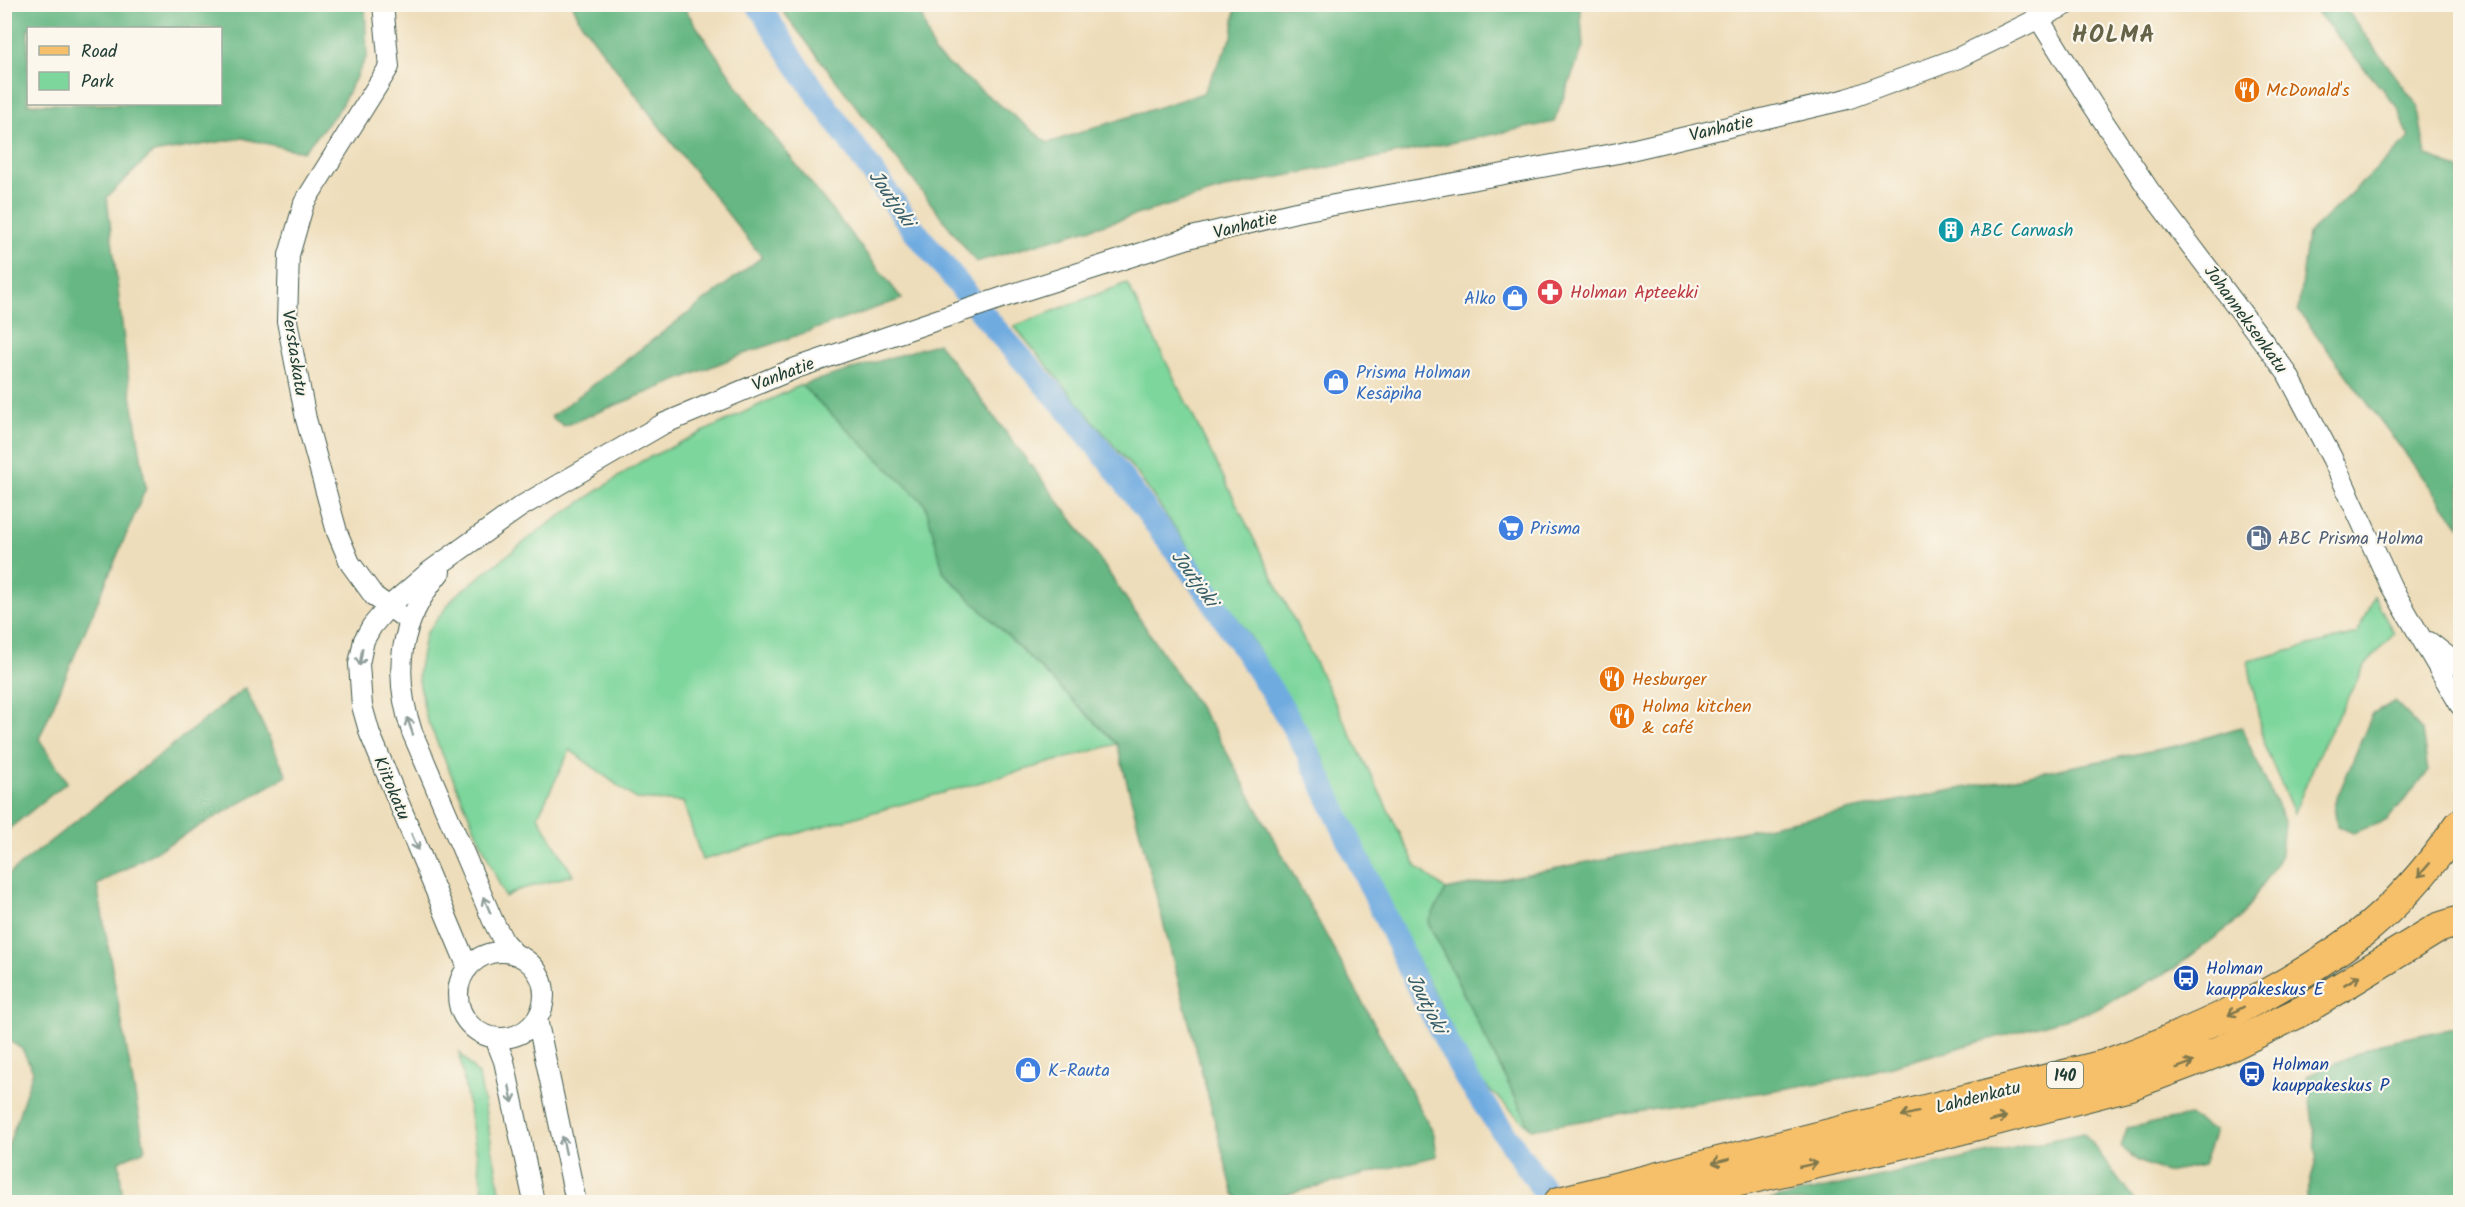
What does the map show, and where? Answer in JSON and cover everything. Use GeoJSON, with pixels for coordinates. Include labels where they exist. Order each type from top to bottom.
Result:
{"type":"FeatureCollection","features":[{"type":"Feature","properties":{"kind":"main road","name":"Lahdenkatu"},"geometry":{"type":"LineString","coordinates":[[1559,1203],[2104,1065],[2167,1042],[2231,1014],[2290,980],[2360,934],[2406,891],[2460,825]]}},
{"type":"Feature","properties":{"kind":"main road","name":"Lahdenkatu"},"geometry":{"type":"LineString","coordinates":[[1649,1203],[1939,1135],[2130,1085],[2218,1052],[2291,1016],[2438,928],[2460,921]]}},
{"type":"Feature","properties":{"kind":"street","name":"Verstaskatu"},"geometry":{"type":"LineString","coordinates":[[383,4],[389,67],[304,203],[289,255],[287,321],[306,419],[337,532],[350,563],[363,584],[388,607],[410,622]]}},
{"type":"Feature","properties":{"kind":"street","name":"Vanhatie"},"geometry":{"type":"LineString","coordinates":[[388,607],[429,572],[520,507],[663,424],[796,368],[1007,296],[1192,237],[1296,212],[1618,153],[1847,99],[1958,58],[2068,4]]}},
{"type":"Feature","properties":{"kind":"street","name":"Johanneksenkatu"},"geometry":{"type":"LineString","coordinates":[[2040,19],[2092,104],[2149,190],[2287,373],[2332,458],[2391,586],[2460,705]]}},
{"type":"Feature","properties":{"kind":"street","name":"Vanhatie"},"geometry":{"type":"LineString","coordinates":[[410,622],[428,586],[460,551]]}},
{"type":"Feature","properties":{"kind":"street","name":"Kiitokatu"},"geometry":{"type":"LineString","coordinates":[[388,607],[364,640],[359,664],[362,706],[370,734],[468,968]]}},
{"type":"Feature","properties":{"kind":"street"},"geometry":{"type":"LineString","coordinates":[[410,622],[401,654],[400,680],[404,706],[412,732],[504,942],[516,955],[527,962],[536,972],[542,984],[544,996],[537,1019],[576,1203]]}},
{"type":"Feature","properties":{"kind":"street","name":"Johanneksenkatu"},"geometry":{"type":"LineString","coordinates":[[2421,637],[2460,666]]}},
{"type":"Feature","properties":{"kind":"street"},"geometry":{"type":"LineString","coordinates":[[516,955],[503,952],[477,959],[468,968],[458,989],[458,1002],[470,1026],[482,1034],[495,1038],[507,1038],[518,1034],[537,1019]]}},
{"type":"Feature","properties":{"kind":"street"},"geometry":{"type":"LineString","coordinates":[[495,1038],[504,1061],[534,1203]]}},
{"type":"Feature","properties":{"kind":"green space"},"geometry":{"type":"Polygon","coordinates":[[[5,4],[365,5],[367,56],[338,111],[303,152],[242,138],[153,153],[107,197],[128,375],[146,488],[39,739],[67,782],[5,832],[5,4]]]}},
{"type":"Feature","properties":{"kind":"green space"},"geometry":{"type":"Polygon","coordinates":[[[573,5],[682,5],[758,116],[902,299],[738,356],[564,426],[551,417],[762,257],[580,21],[573,5]]]}},
{"type":"Feature","properties":{"kind":"green space"},"geometry":{"type":"Polygon","coordinates":[[[778,5],[918,5],[934,53],[1048,143],[1203,93],[1232,37],[1236,5],[1580,5],[1583,47],[1554,122],[1231,187],[976,262],[778,5]]]}},
{"type":"Feature","properties":{"kind":"green space"},"geometry":{"type":"Polygon","coordinates":[[[2311,5],[2343,5],[2417,105],[2426,155],[2460,170],[2460,527],[2298,310],[2308,234],[2409,138],[2398,108],[2311,5]]]}},
{"type":"Feature","properties":{"kind":"green space"},"geometry":{"type":"Polygon","coordinates":[[[1127,283],[1416,866],[1446,890],[1428,923],[1531,1129],[1476,1077],[1389,903],[1321,754],[1253,641],[1139,476],[1014,326],[1127,283]]]}},
{"type":"Feature","properties":{"kind":"green space"},"geometry":{"type":"Polygon","coordinates":[[[938,343],[1080,530],[1215,731],[1434,1134],[1437,1156],[1256,1202],[1240,1202],[1233,1192],[1117,744],[944,573],[925,504],[801,385],[938,343]]]}},
{"type":"Feature","properties":{"kind":"green space"},"geometry":{"type":"Polygon","coordinates":[[[801,385],[926,504],[944,573],[1117,744],[702,860],[683,802],[636,799],[570,750],[538,816],[573,875],[518,890],[505,897],[426,717],[418,675],[425,635],[455,596],[541,529],[642,461],[801,385]]]}},
{"type":"Feature","properties":{"kind":"green space"},"geometry":{"type":"Polygon","coordinates":[[[2374,596],[2394,633],[2365,665],[2325,740],[2294,813],[2264,745],[2248,661],[2357,634],[2374,596]]]}},
{"type":"Feature","properties":{"kind":"green space"},"geometry":{"type":"Polygon","coordinates":[[[245,688],[287,776],[97,885],[145,1150],[119,1161],[123,1202],[5,1202],[5,1156],[33,1071],[22,1049],[5,1038],[5,877],[245,688]]]}},
{"type":"Feature","properties":{"kind":"green space"},"geometry":{"type":"Polygon","coordinates":[[[2395,701],[2422,731],[2428,772],[2387,820],[2353,833],[2337,826],[2334,805],[2372,715],[2395,701]]]}},
{"type":"Feature","properties":{"kind":"green space"},"geometry":{"type":"Polygon","coordinates":[[[2241,727],[2284,821],[2281,855],[2241,918],[2173,969],[2093,1011],[1844,1079],[1531,1129],[1428,922],[1446,890],[2181,745],[2241,727]]]}},
{"type":"Feature","properties":{"kind":"green space"},"geometry":{"type":"Polygon","coordinates":[[[2460,1027],[2460,1202],[2305,1202],[2317,1156],[2307,1076],[2380,1043],[2460,1027]]]}},
{"type":"Feature","properties":{"kind":"green space"},"geometry":{"type":"Polygon","coordinates":[[[459,1052],[479,1076],[502,1202],[485,1202],[459,1052]]]}},
{"type":"Feature","properties":{"kind":"green space"},"geometry":{"type":"Polygon","coordinates":[[[2189,1116],[2215,1131],[2203,1165],[2166,1172],[2138,1161],[2121,1147],[2127,1128],[2189,1116]]]}},
{"type":"Feature","properties":{"kind":"green space"},"geometry":{"type":"Polygon","coordinates":[[[2084,1133],[2136,1202],[1760,1202],[2084,1133]]]}},
{"type":"Feature","properties":{"kind":"waterway","name":"Joutjoki"},"geometry":{"type":"LineString","coordinates":[[758,4],[802,73],[910,225],[997,331],[1069,411],[1206,591],[1280,704],[1307,751],[1420,991],[1466,1078],[1552,1202]]}},
{"type":"Feature","properties":{"kind":"place","name":"McDonald's"},"geometry":{"type":"Point","coordinates":[2247,90]}},
{"type":"Feature","properties":{"kind":"place","name":"ABC Carwash"},"geometry":{"type":"Point","coordinates":[1951,230]}},
{"type":"Feature","properties":{"kind":"place","name":"Holman Apteekki"},"geometry":{"type":"Point","coordinates":[1550,292]}},
{"type":"Feature","properties":{"kind":"place","name":"Alko"},"geometry":{"type":"Point","coordinates":[1515,298]}},
{"type":"Feature","properties":{"kind":"place","name":"Prisma Holman Kesäpiha"},"geometry":{"type":"Point","coordinates":[1336,382]}},
{"type":"Feature","properties":{"kind":"place","name":"Prisma"},"geometry":{"type":"Point","coordinates":[1511,528]}},
{"type":"Feature","properties":{"kind":"place","name":"ABC Prisma Holma"},"geometry":{"type":"Point","coordinates":[2259,538]}},
{"type":"Feature","properties":{"kind":"place","name":"Hesburger"},"geometry":{"type":"Point","coordinates":[1612,679]}},
{"type":"Feature","properties":{"kind":"place","name":"Holma kitchen & café"},"geometry":{"type":"Point","coordinates":[1622,716]}},
{"type":"Feature","properties":{"kind":"place","name":"Holman kauppakeskus E"},"geometry":{"type":"Point","coordinates":[2186,978]}},
{"type":"Feature","properties":{"kind":"place","name":"K-Rauta"},"geometry":{"type":"Point","coordinates":[1028,1070]}},
{"type":"Feature","properties":{"kind":"place","name":"Holman kauppakeskus P"},"geometry":{"type":"Point","coordinates":[2252,1074]}},
{"type":"Feature","properties":{"kind":"district","name":"HOLMA"},"geometry":{"type":"Point","coordinates":[2114,34]}}]}
